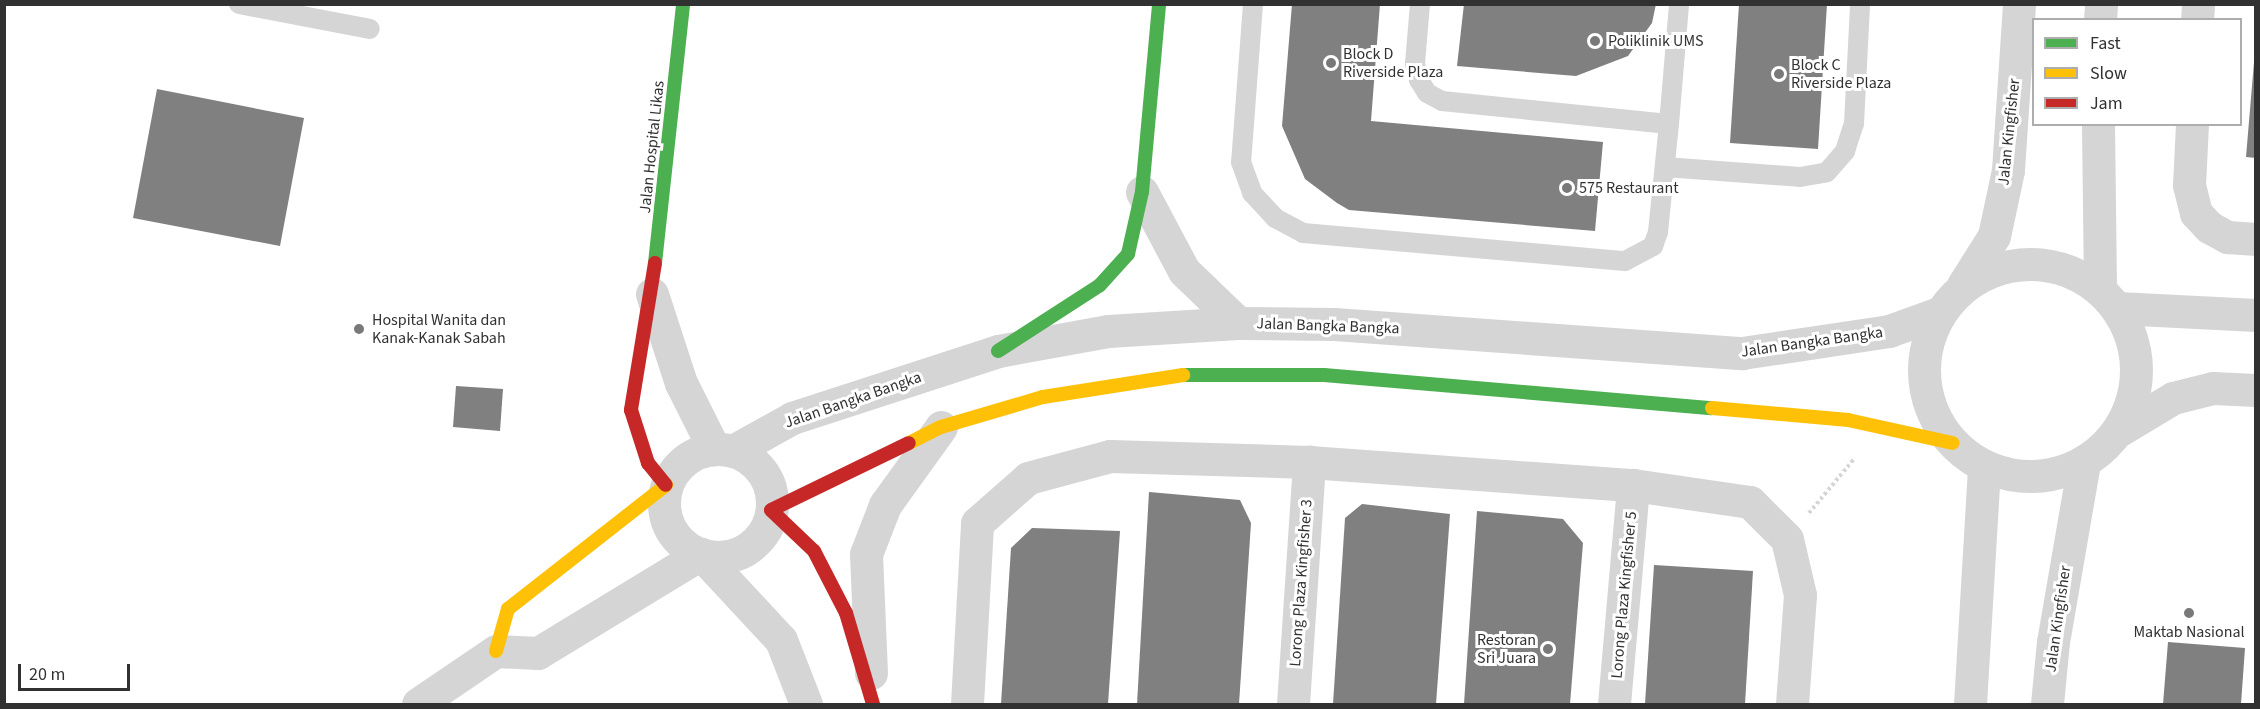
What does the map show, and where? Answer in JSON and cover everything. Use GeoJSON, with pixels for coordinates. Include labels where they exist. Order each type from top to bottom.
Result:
{"type":"FeatureCollection","features":[{"type":"Feature","properties":{"kind":"street","name":"Jalan Hospital Likas"},"geometry":{"type":"LineString","coordinates":[[668,483],[648,463],[631,410],[652,294],[683,4]]}},
{"type":"Feature","properties":{"kind":"street"},"geometry":{"type":"LineString","coordinates":[[998,351],[1100,285],[1128,254],[1142,192],[1159,4]]}},
{"type":"Feature","properties":{"kind":"street","name":"Jalan Kingfisher"},"geometry":{"type":"LineString","coordinates":[[1962,286],[1994,236],[2008,170],[2019,4]]}},
{"type":"Feature","properties":{"kind":"street"},"geometry":{"type":"LineString","coordinates":[[2098,126],[2109,298]]}},
{"type":"Feature","properties":{"kind":"street"},"geometry":{"type":"LineString","coordinates":[[2192,126],[2189,185],[2196,213],[2209,227],[2227,237],[2256,238]]}},
{"type":"Feature","properties":{"kind":"street"},"geometry":{"type":"LineString","coordinates":[[1142,192],[1184,271],[1238,323]]}},
{"type":"Feature","properties":{"kind":"street"},"geometry":{"type":"LineString","coordinates":[[2118,431],[2132,402],[2137,370],[2132,338],[2109,298],[2068,269],[2031,263],[1995,268],[1962,286],[1939,313],[1926,347],[1924,382],[1935,417],[1953,442],[1984,467],[2018,476],[2052,475],[2084,463],[2118,431],[2173,398],[2213,388],[2256,390]]}},
{"type":"Feature","properties":{"kind":"street"},"geometry":{"type":"LineString","coordinates":[[652,294],[681,382],[724,450],[758,468],[766,480],[771,510],[761,534],[745,550],[716,557],[701,554],[685,546],[668,523],[664,509],[668,483]]}},
{"type":"Feature","properties":{"kind":"street"},"geometry":{"type":"LineString","coordinates":[[2109,298],[2256,315]]}},
{"type":"Feature","properties":{"kind":"street","name":"Jalan Bangka Bangka"},"geometry":{"type":"LineString","coordinates":[[724,450],[792,418],[998,351],[1108,331],[1238,323],[1334,324],[1742,353],[1889,331],[1939,313]]}},
{"type":"Feature","properties":{"kind":"street"},"geometry":{"type":"LineString","coordinates":[[771,510],[941,427],[1043,397],[1113,383],[1200,373],[1324,375],[1585,395],[1882,426],[1953,442]]}},
{"type":"Feature","properties":{"kind":"street"},"geometry":{"type":"LineString","coordinates":[[873,699],[866,554],[885,505],[941,427]]}},
{"type":"Feature","properties":{"kind":"street"},"geometry":{"type":"LineString","coordinates":[[496,651],[508,609],[668,483],[686,459],[724,450]]}},
{"type":"Feature","properties":{"kind":"street"},"geometry":{"type":"LineString","coordinates":[[967,705],[977,523],[1028,478],[1110,456],[1309,462],[1634,485],[1750,502],[1786,539],[1800,595],[1792,705]]}},
{"type":"Feature","properties":{"kind":"street","name":"Lorong Plaza Kingfisher 3"},"geometry":{"type":"LineString","coordinates":[[1293,705],[1309,462]]}},
{"type":"Feature","properties":{"kind":"street","name":"Jalan Kingfisher"},"geometry":{"type":"LineString","coordinates":[[2047,705],[2052,642],[2084,463]]}},
{"type":"Feature","properties":{"kind":"street"},"geometry":{"type":"LineString","coordinates":[[1970,705],[1984,467]]}},
{"type":"Feature","properties":{"kind":"street","name":"Lorong Plaza Kingfisher 5"},"geometry":{"type":"LineString","coordinates":[[1614,705],[1634,485]]}},
{"type":"Feature","properties":{"kind":"street"},"geometry":{"type":"LineString","coordinates":[[771,510],[814,551],[846,613],[873,699]]}},
{"type":"Feature","properties":{"kind":"street"},"geometry":{"type":"LineString","coordinates":[[418,705],[496,651],[538,653],[701,554]]}},
{"type":"Feature","properties":{"kind":"street"},"geometry":{"type":"LineString","coordinates":[[701,554],[781,640],[806,705]]}},
{"type":"Feature","properties":{"kind":"lane"},"geometry":{"type":"LineString","coordinates":[[239,4],[370,29]]}},
{"type":"Feature","properties":{"kind":"lane"},"geometry":{"type":"LineString","coordinates":[[1253,4],[1241,162],[1252,193],[1275,218],[1303,233],[1625,261],[1653,246],[1658,232],[1679,4]]}},
{"type":"Feature","properties":{"kind":"lane"},"geometry":{"type":"LineString","coordinates":[[1420,4],[1417,72],[1427,93],[1442,101],[1669,124]]}},
{"type":"Feature","properties":{"kind":"lane"},"geometry":{"type":"LineString","coordinates":[[1665,167],[1800,177],[1827,172],[1845,151],[1854,124],[1860,4]]}},
{"type":"Feature","properties":{"kind":"path"},"geometry":{"type":"LineString","coordinates":[[1786,539],[1882,426]]}},
{"type":"Feature","properties":{"kind":"building","name":"Block D Riverside Plaza"},"geometry":{"type":"Polygon","coordinates":[[[1292,4],[1380,4],[1371,121],[1603,142],[1595,231],[1349,210],[1337,203],[1305,179],[1282,126],[1292,4]]]}},
{"type":"Feature","properties":{"kind":"building"},"geometry":{"type":"Polygon","coordinates":[[[1464,4],[1656,4],[1652,23],[1628,56],[1576,76],[1457,66],[1464,4]]]}},
{"type":"Feature","properties":{"kind":"building","name":"Block C Riverside Plaza"},"geometry":{"type":"Polygon","coordinates":[[[1739,4],[1827,4],[1818,149],[1730,143],[1739,4]]]}},
{"type":"Feature","properties":{"kind":"building"},"geometry":{"type":"Polygon","coordinates":[[[2254,62],[2256,62],[2256,158],[2246,157],[2254,62]]]}},
{"type":"Feature","properties":{"kind":"building"},"geometry":{"type":"Polygon","coordinates":[[[157,89],[304,118],[280,246],[133,218],[157,89]]]}},
{"type":"Feature","properties":{"kind":"building"},"geometry":{"type":"Polygon","coordinates":[[[456,386],[503,389],[500,431],[453,427],[456,386]]]}},
{"type":"Feature","properties":{"kind":"building"},"geometry":{"type":"Polygon","coordinates":[[[1149,492],[1240,500],[1251,523],[1239,704],[1137,704],[1149,492]]]}},
{"type":"Feature","properties":{"kind":"building"},"geometry":{"type":"Polygon","coordinates":[[[1362,504],[1450,514],[1436,704],[1333,704],[1345,518],[1362,504]]]}},
{"type":"Feature","properties":{"kind":"building"},"geometry":{"type":"Polygon","coordinates":[[[1477,511],[1563,519],[1583,543],[1570,704],[1464,704],[1477,511]]]}},
{"type":"Feature","properties":{"kind":"building"},"geometry":{"type":"Polygon","coordinates":[[[1032,528],[1120,531],[1108,704],[1001,704],[1011,548],[1032,528]]]}},
{"type":"Feature","properties":{"kind":"building"},"geometry":{"type":"Polygon","coordinates":[[[1654,565],[1753,571],[1745,704],[1645,704],[1654,565]]]}},
{"type":"Feature","properties":{"kind":"building"},"geometry":{"type":"Polygon","coordinates":[[[2168,642],[2245,648],[2241,704],[2163,704],[2168,642]]]}},
{"type":"Feature","properties":{"kind":"traffic: fast"},"geometry":{"type":"LineString","coordinates":[[655,263],[683,4]]}},
{"type":"Feature","properties":{"kind":"traffic: fast"},"geometry":{"type":"LineString","coordinates":[[998,351],[1100,285],[1128,254],[1142,192],[1159,4]]}},
{"type":"Feature","properties":{"kind":"traffic: fast"},"geometry":{"type":"LineString","coordinates":[[1183,375],[1324,375],[1712,408]]}},
{"type":"Feature","properties":{"kind":"traffic: slow"},"geometry":{"type":"LineString","coordinates":[[909,443],[941,427],[1043,397],[1183,375]]}},
{"type":"Feature","properties":{"kind":"traffic: slow"},"geometry":{"type":"LineString","coordinates":[[1712,408],[1848,420],[1953,443]]}},
{"type":"Feature","properties":{"kind":"traffic: slow"},"geometry":{"type":"LineString","coordinates":[[496,651],[508,609],[666,485]]}},
{"type":"Feature","properties":{"kind":"traffic: jam"},"geometry":{"type":"LineString","coordinates":[[655,263],[631,410],[648,463],[666,485]]}},
{"type":"Feature","properties":{"kind":"traffic: jam"},"geometry":{"type":"LineString","coordinates":[[873,704],[846,613],[814,551],[771,510],[909,443]]}},
{"type":"Feature","properties":{"kind":"place","name":"Poliklinik UMS"},"geometry":{"type":"Point","coordinates":[1595,41]}},
{"type":"Feature","properties":{"kind":"place","name":"Block D Riverside Plaza"},"geometry":{"type":"Point","coordinates":[1331,63]}},
{"type":"Feature","properties":{"kind":"place","name":"Block C Riverside Plaza"},"geometry":{"type":"Point","coordinates":[1779,74]}},
{"type":"Feature","properties":{"kind":"place","name":"575 Restaurant"},"geometry":{"type":"Point","coordinates":[1567,188]}},
{"type":"Feature","properties":{"kind":"place","name":"Hospital Wanita dan Kanak-Kanak Sabah"},"geometry":{"type":"Point","coordinates":[359,329]}},
{"type":"Feature","properties":{"kind":"place","name":"Maktab Nasional"},"geometry":{"type":"Point","coordinates":[2189,613]}},
{"type":"Feature","properties":{"kind":"place","name":"Restoran Sri Juara"},"geometry":{"type":"Point","coordinates":[1548,649]}}]}
